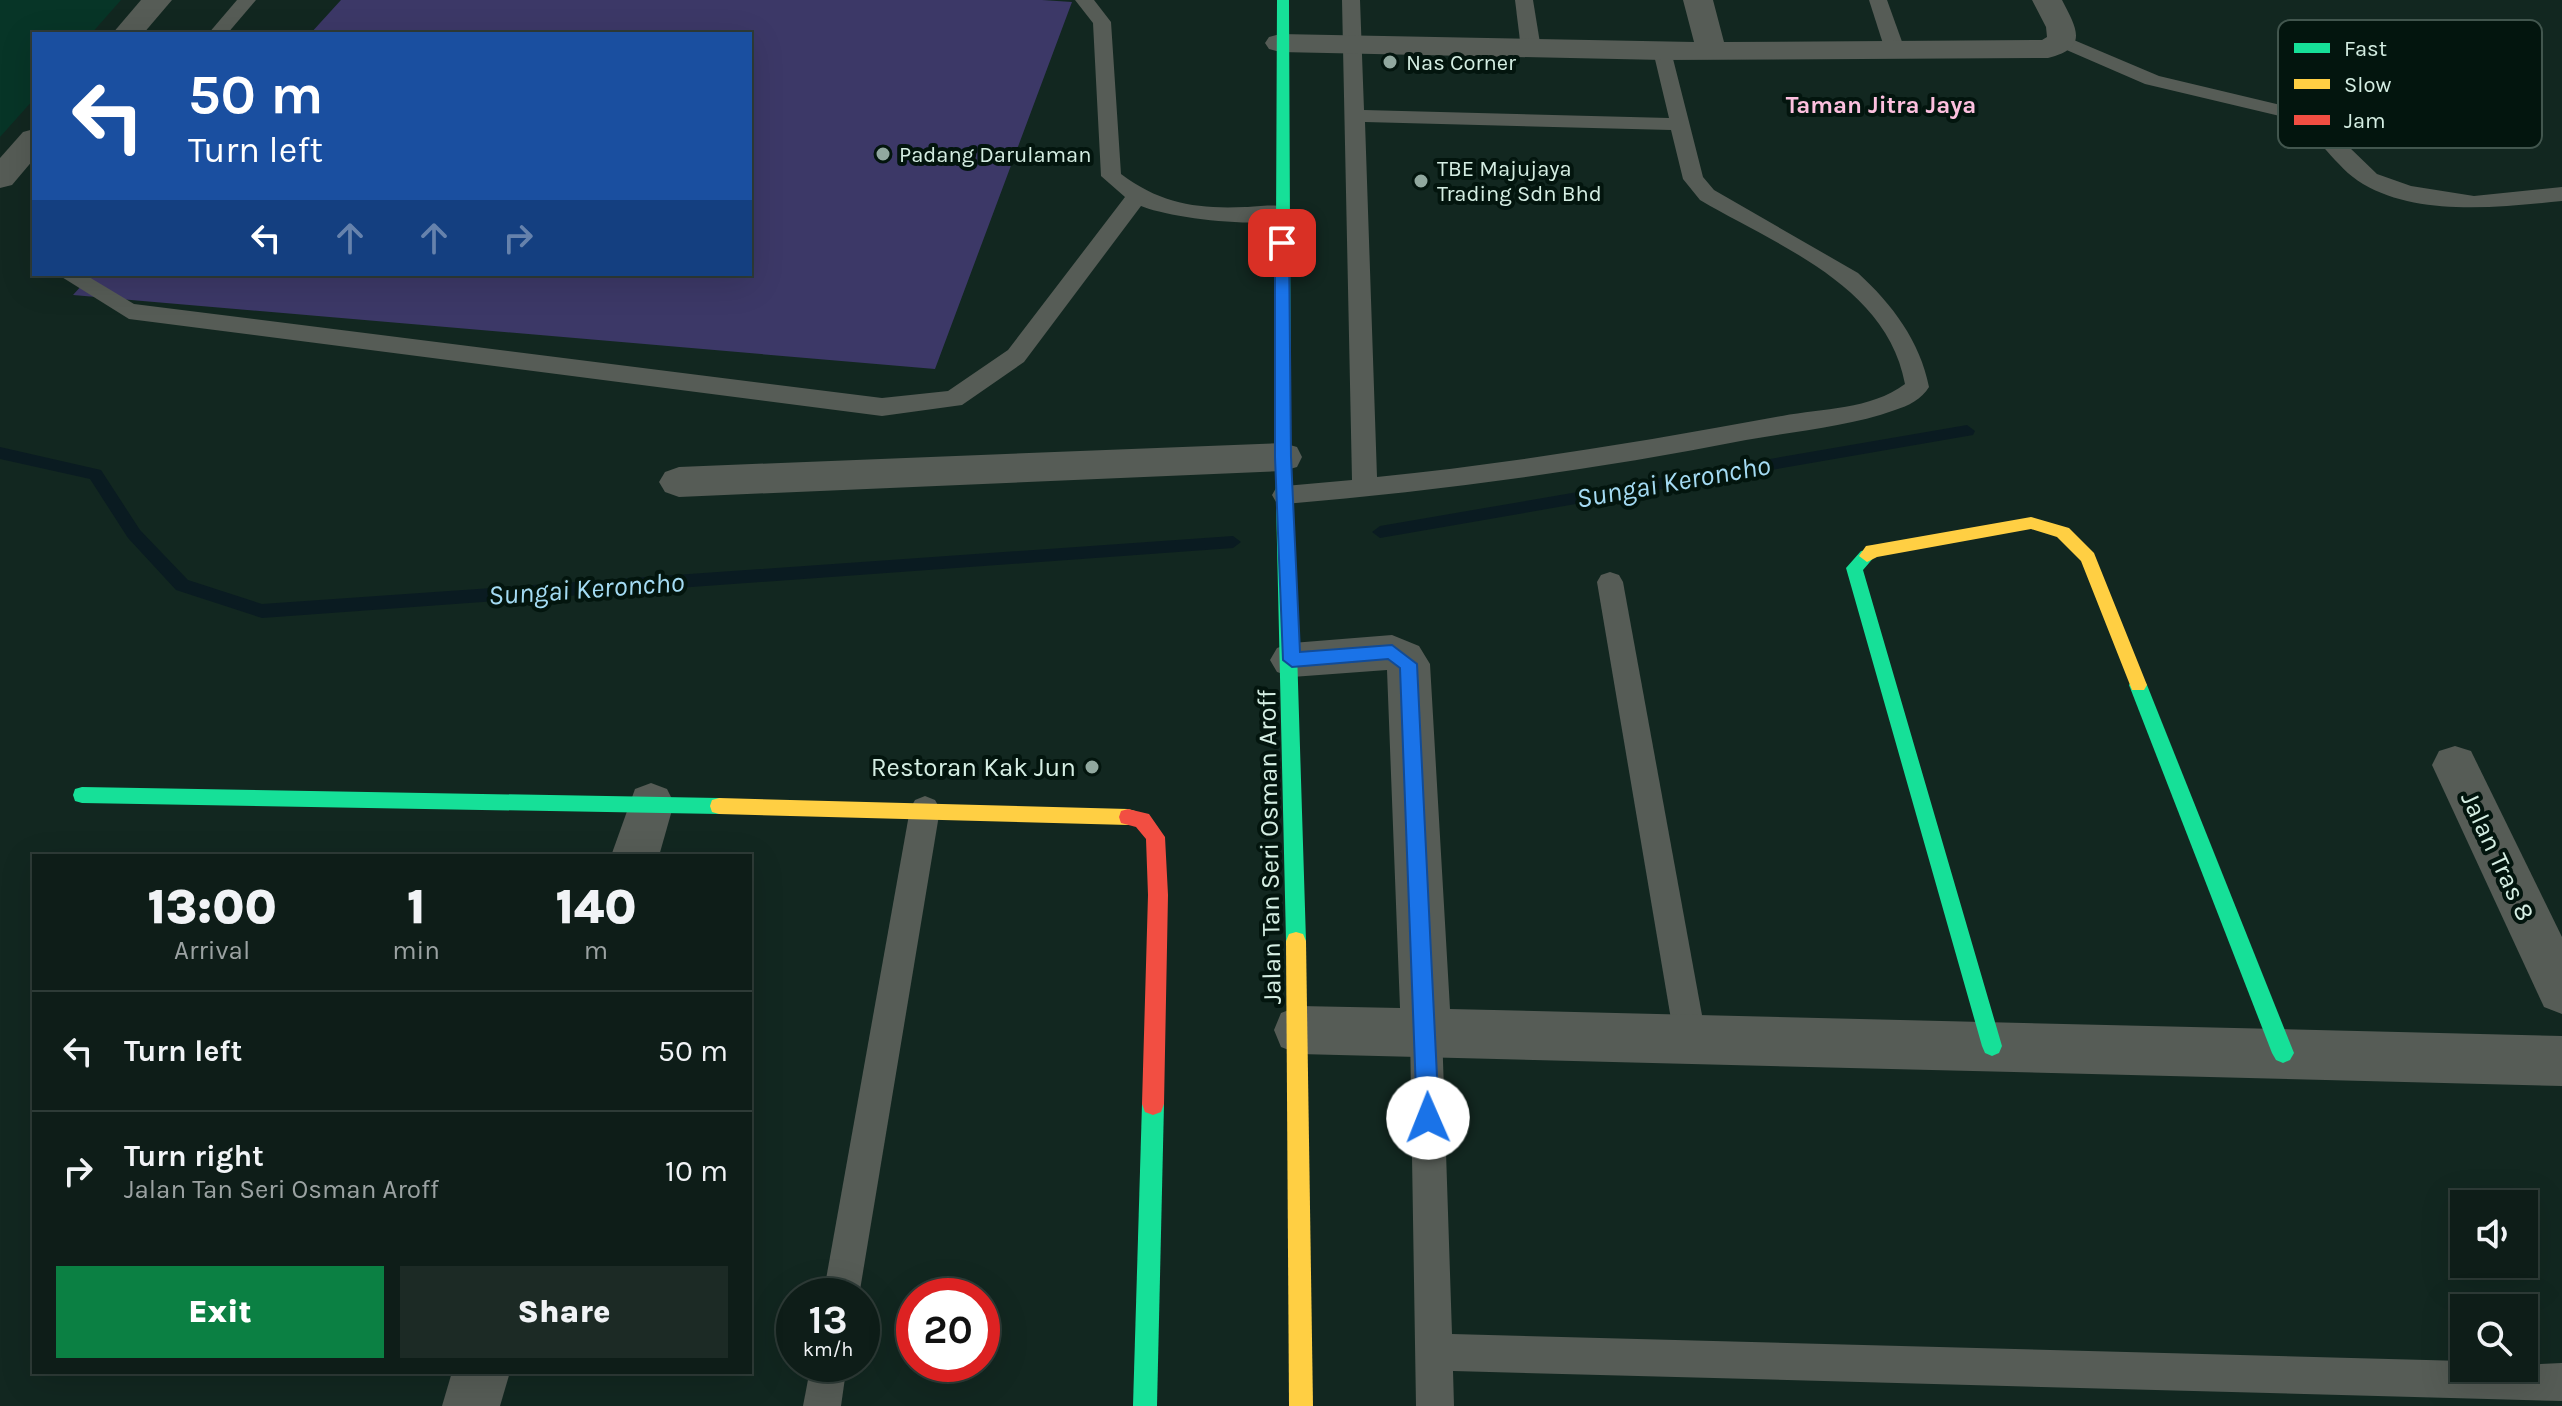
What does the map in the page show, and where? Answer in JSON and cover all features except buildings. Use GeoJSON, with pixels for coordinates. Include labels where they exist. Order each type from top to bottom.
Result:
{"type":"FeatureCollection","features":[{"type":"Feature","properties":{"kind":"street"},"geometry":{"type":"LineString","coordinates":[[129,32],[157,0]]}},
{"type":"Feature","properties":{"kind":"street","name":"Jalan Tan Seri Osman Aroff"},"geometry":{"type":"LineString","coordinates":[[1283,0],[1280,43],[1283,457],[1292,660],[1299,1030],[1301,1406]]}},
{"type":"Feature","properties":{"kind":"street"},"geometry":{"type":"LineString","coordinates":[[1698,0],[1711,51]]}},
{"type":"Feature","properties":{"kind":"street"},"geometry":{"type":"LineString","coordinates":[[1280,43],[1663,51],[2048,49],[2062,41],[2061,27],[2047,0]]}},
{"type":"Feature","properties":{"kind":"street"},"geometry":{"type":"LineString","coordinates":[[0,178],[32,141]]}},
{"type":"Feature","properties":{"kind":"street"},"geometry":{"type":"LineString","coordinates":[[679,482],[1283,457]]}},
{"type":"Feature","properties":{"kind":"street"},"geometry":{"type":"LineString","coordinates":[[1992,1046],[1854,568],[1872,551],[2031,523],[2063,532],[2088,558],[2283,1053]]}},
{"type":"Feature","properties":{"kind":"street"},"geometry":{"type":"LineString","coordinates":[[1292,660],[1392,652],[1408,664],[1426,1031]]}},
{"type":"Feature","properties":{"kind":"street","name":"Jalan Tras 8"},"geometry":{"type":"LineString","coordinates":[[2455,765],[2562,990]]}},
{"type":"Feature","properties":{"kind":"street"},"geometry":{"type":"LineString","coordinates":[[82,795],[925,809],[1123,816],[1142,820],[1155,837],[1158,895],[1145,1406]]}},
{"type":"Feature","properties":{"kind":"street"},"geometry":{"type":"LineString","coordinates":[[636,854],[651,803]]}},
{"type":"Feature","properties":{"kind":"street"},"geometry":{"type":"LineString","coordinates":[[1299,1030],[1690,1037],[2562,1061]]}},
{"type":"Feature","properties":{"kind":"street"},"geometry":{"type":"LineString","coordinates":[[471,1406],[480,1374]]}},
{"type":"Feature","properties":{"kind":"lane"},"geometry":{"type":"LineString","coordinates":[[219,32],[247,0]]}},
{"type":"Feature","properties":{"kind":"lane"},"geometry":{"type":"LineString","coordinates":[[1084,0],[1102,22],[1111,176],[1136,198],[1172,213],[1282,213]]}},
{"type":"Feature","properties":{"kind":"lane"},"geometry":{"type":"LineString","coordinates":[[1351,0],[1365,489]]}},
{"type":"Feature","properties":{"kind":"lane"},"geometry":{"type":"LineString","coordinates":[[1524,0],[1531,49]]}},
{"type":"Feature","properties":{"kind":"lane"},"geometry":{"type":"LineString","coordinates":[[1878,0],[1895,50]]}},
{"type":"Feature","properties":{"kind":"lane"},"geometry":{"type":"LineString","coordinates":[[2062,41],[2152,80],[2278,110]]}},
{"type":"Feature","properties":{"kind":"lane"},"geometry":{"type":"LineString","coordinates":[[1285,495],[1365,489],[1671,447],[1871,407],[1906,397],[1917,387],[1915,368],[1870,296],[1850,278],[1707,195],[1693,179],[1663,51]]}},
{"type":"Feature","properties":{"kind":"lane"},"geometry":{"type":"LineString","coordinates":[[1356,116],[1678,124]]}},
{"type":"Feature","properties":{"kind":"lane"},"geometry":{"type":"LineString","coordinates":[[2338,148],[2370,179],[2407,192],[2474,203],[2562,194]]}},
{"type":"Feature","properties":{"kind":"lane"},"geometry":{"type":"LineString","coordinates":[[71,276],[129,311],[242,328],[882,407],[954,399],[1016,356],[1136,198]]}},
{"type":"Feature","properties":{"kind":"lane"},"geometry":{"type":"LineString","coordinates":[[1610,582],[1690,1037]]}},
{"type":"Feature","properties":{"kind":"lane"},"geometry":{"type":"LineString","coordinates":[[844,1278],[925,809]]}},
{"type":"Feature","properties":{"kind":"lane"},"geometry":{"type":"LineString","coordinates":[[1426,1031],[1435,1406]]}},
{"type":"Feature","properties":{"kind":"lane"},"geometry":{"type":"LineString","coordinates":[[1433,1352],[2562,1382]]}},
{"type":"Feature","properties":{"kind":"lane"},"geometry":{"type":"LineString","coordinates":[[822,1406],[826,1382]]}},
{"type":"Feature","properties":{"kind":"shaded area"},"geometry":{"type":"Polygon","coordinates":[[[0,0],[121,0],[93,32],[32,32],[32,101],[0,137],[0,0]]]}},
{"type":"Feature","properties":{"kind":"shaded area","name":"Padang Darulaman"},"geometry":{"type":"Polygon","coordinates":[[[341,0],[1072,2],[935,369],[73,295],[90,276],[752,276],[752,32],[312,32],[341,0]]]}},
{"type":"Feature","properties":{"kind":"waterway","name":"Sungai Keroncho"},"geometry":{"type":"LineString","coordinates":[[1380,532],[1967,431]]}},
{"type":"Feature","properties":{"kind":"waterway","name":"Sungai Keroncho"},"geometry":{"type":"LineString","coordinates":[[0,453],[95,474],[134,534],[182,585],[262,611],[1233,542]]}},
{"type":"Feature","properties":{"kind":"traffic: fast"},"geometry":{"type":"LineString","coordinates":[[1283,0],[1283,457],[1296,941]]}},
{"type":"Feature","properties":{"kind":"traffic: fast"},"geometry":{"type":"LineString","coordinates":[[1867,556],[1854,568],[1992,1046]]}},
{"type":"Feature","properties":{"kind":"traffic: fast"},"geometry":{"type":"LineString","coordinates":[[2138,685],[2283,1053]]}},
{"type":"Feature","properties":{"kind":"traffic: fast"},"geometry":{"type":"LineString","coordinates":[[82,795],[719,806]]}},
{"type":"Feature","properties":{"kind":"traffic: fast"},"geometry":{"type":"LineString","coordinates":[[1145,1406],[1153,1104]]}},
{"type":"Feature","properties":{"kind":"traffic: slow"},"geometry":{"type":"LineString","coordinates":[[1867,556],[1872,551],[2031,523],[2063,532],[2088,558],[2138,685]]}},
{"type":"Feature","properties":{"kind":"traffic: slow"},"geometry":{"type":"LineString","coordinates":[[719,806],[1128,817]]}},
{"type":"Feature","properties":{"kind":"traffic: slow"},"geometry":{"type":"LineString","coordinates":[[1296,941],[1301,1406]]}},
{"type":"Feature","properties":{"kind":"traffic: jam"},"geometry":{"type":"LineString","coordinates":[[1128,817],[1142,820],[1155,837],[1158,895],[1153,1104]]}},
{"type":"Feature","properties":{"kind":"place","name":"Nas Corner"},"geometry":{"type":"Point","coordinates":[1390,62]}},
{"type":"Feature","properties":{"kind":"place","name":"Padang Darulaman"},"geometry":{"type":"Point","coordinates":[883,154]}},
{"type":"Feature","properties":{"kind":"place","name":"TBE Majujaya Trading Sdn Bhd"},"geometry":{"type":"Point","coordinates":[1421,181]}},
{"type":"Feature","properties":{"kind":"place","name":"Restoran Kak Jun"},"geometry":{"type":"Point","coordinates":[1092,767]}},
{"type":"Feature","properties":{"kind":"district","name":"Taman Jitra Jaya"},"geometry":{"type":"Point","coordinates":[1881,105]}},
{"type":"Feature","properties":{"kind":"route"},"geometry":{"type":"LineString","coordinates":[[1282,243],[1283,457],[1292,660],[1392,652],[1408,664],[1428,1118]]}}]}
